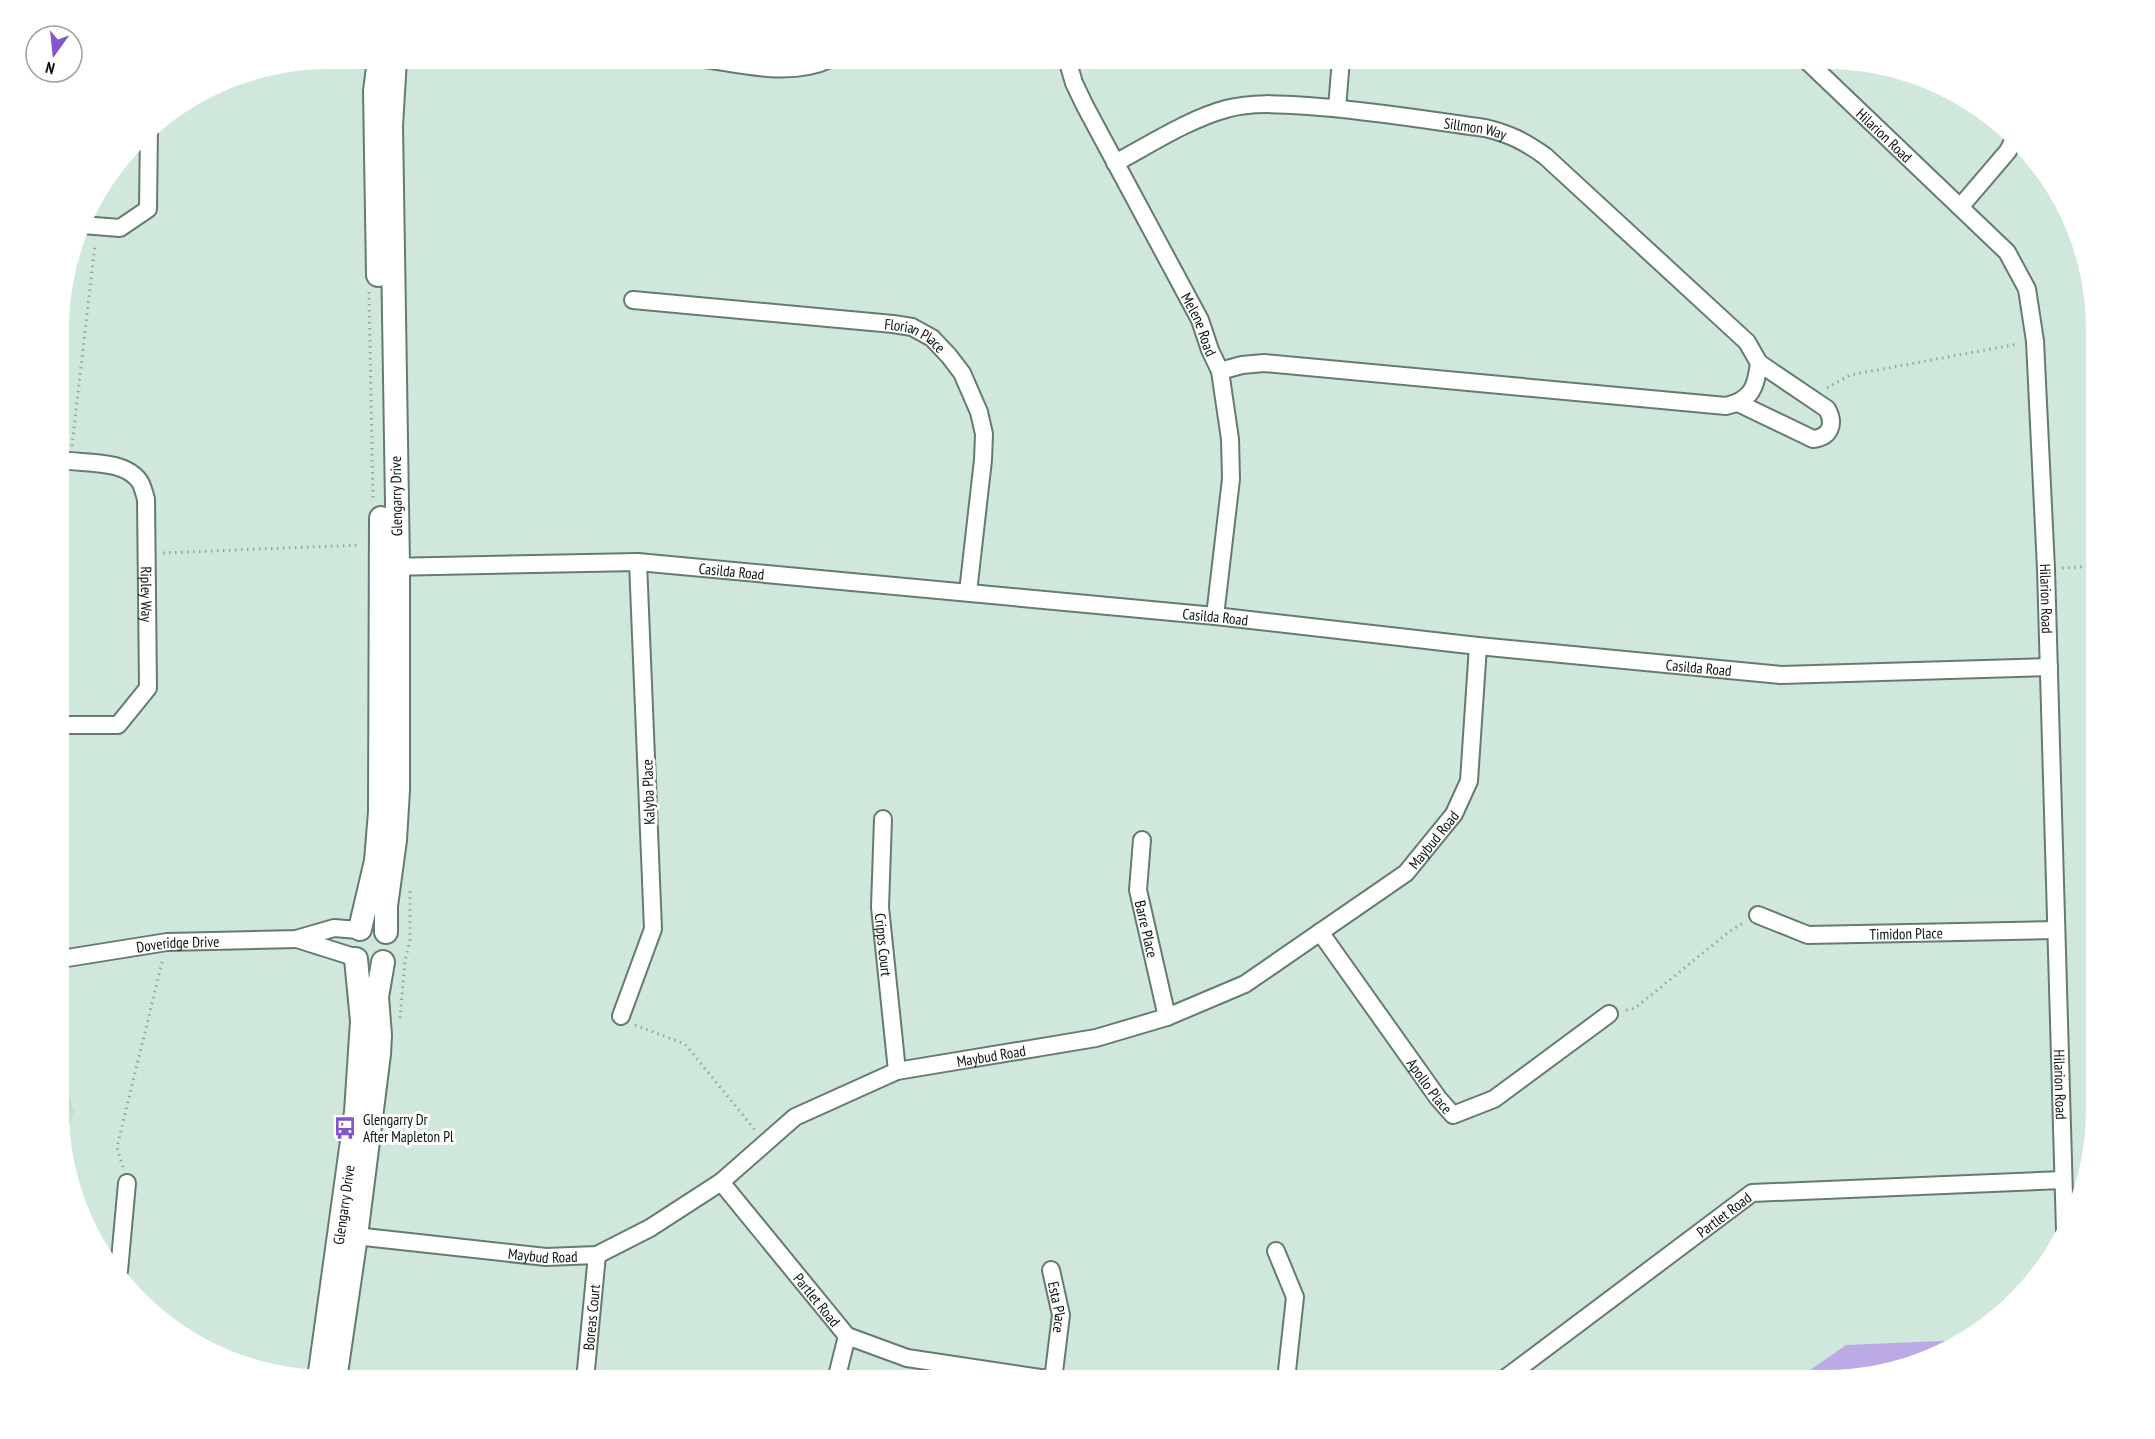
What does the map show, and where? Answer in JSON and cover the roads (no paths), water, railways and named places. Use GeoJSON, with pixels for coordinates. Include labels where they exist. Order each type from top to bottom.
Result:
{"type":"FeatureCollection","features":[{"type":"Feature","properties":{"kind":"main road","name":"Glengarry Drive"},"geometry":{"type":"LineString","coordinates":[[378,69],[375,91],[375,160],[398,790],[395,840],[386,906],[386,932]]}},
{"type":"Feature","properties":{"kind":"main road","name":"Glengarry Drive"},"geometry":{"type":"LineString","coordinates":[[359,930],[376,861],[380,812],[390,567],[391,126],[394,69]]}},
{"type":"Feature","properties":{"kind":"main road"},"geometry":{"type":"LineString","coordinates":[[372,926],[386,932],[391,941],[391,948],[383,962],[369,966],[355,958],[351,943],[359,930],[372,926]]}},
{"type":"Feature","properties":{"kind":"main road","name":"Glengarry Drive"},"geometry":{"type":"LineString","coordinates":[[337,1370],[362,1039],[355,958]]}},
{"type":"Feature","properties":{"kind":"main road","name":"Glengarry Drive"},"geometry":{"type":"LineString","coordinates":[[321,1370],[348,1235],[379,1054],[377,997],[383,962]]}},
{"type":"Feature","properties":{"kind":"street","name":"Melene Road"},"geometry":{"type":"LineString","coordinates":[[1070,69],[1074,83],[1115,163],[1200,320],[1220,371],[1230,439],[1231,479],[1215,616]]}},
{"type":"Feature","properties":{"kind":"street"},"geometry":{"type":"LineString","coordinates":[[1337,108],[1340,69]]}},
{"type":"Feature","properties":{"kind":"street","name":"Hilarion Road"},"geometry":{"type":"LineString","coordinates":[[1817,69],[2007,252],[2027,289],[2035,341],[2046,569],[2064,1213]]}},
{"type":"Feature","properties":{"kind":"street","name":"Sillmon Way"},"geometry":{"type":"LineString","coordinates":[[1115,163],[1205,117],[1226,109],[1248,105],[1278,104],[1337,108],[1485,128],[1519,138],[1545,156],[1747,342],[1759,363],[1827,409],[1832,417],[1832,425],[1822,438],[1814,439],[1738,403],[1726,406],[1264,363],[1242,365],[1220,371]]}},
{"type":"Feature","properties":{"kind":"street"},"geometry":{"type":"LineString","coordinates":[[91,226],[120,228],[148,209],[148,142]]}},
{"type":"Feature","properties":{"kind":"street"},"geometry":{"type":"LineString","coordinates":[[1961,206],[2011,146]]}},
{"type":"Feature","properties":{"kind":"street","name":"Florian Place"},"geometry":{"type":"LineString","coordinates":[[633,300],[892,324],[912,327],[932,338],[962,373],[972,392],[984,434],[968,592]]}},
{"type":"Feature","properties":{"kind":"street"},"geometry":{"type":"LineString","coordinates":[[1738,403],[1748,396],[1754,387],[1759,363]]}},
{"type":"Feature","properties":{"kind":"street","name":"Ripley Way"},"geometry":{"type":"LineString","coordinates":[[69,461],[123,467],[133,473],[141,483],[146,499],[148,688],[118,725],[69,725]]}},
{"type":"Feature","properties":{"kind":"street","name":"Casilda Road"},"geometry":{"type":"LineString","coordinates":[[390,567],[638,562],[1215,616],[1478,646],[1781,675],[2049,667]]}},
{"type":"Feature","properties":{"kind":"street","name":"Kalyba Place"},"geometry":{"type":"LineString","coordinates":[[621,1016],[653,929],[638,562]]}},
{"type":"Feature","properties":{"kind":"street","name":"Maybud Road"},"geometry":{"type":"LineString","coordinates":[[348,1235],[546,1257],[597,1255],[650,1228],[721,1182],[795,1118],[897,1071],[1096,1038],[1167,1017],[1245,984],[1406,873],[1454,814],[1469,781],[1478,646]]}},
{"type":"Feature","properties":{"kind":"street","name":"Cripps Court"},"geometry":{"type":"LineString","coordinates":[[884,819],[880,907],[897,1071]]}},
{"type":"Feature","properties":{"kind":"street","name":"Barre Place"},"geometry":{"type":"LineString","coordinates":[[1142,840],[1138,890],[1167,1017]]}},
{"type":"Feature","properties":{"kind":"street","name":"Timidon Place"},"geometry":{"type":"LineString","coordinates":[[1758,915],[1808,935],[2056,930]]}},
{"type":"Feature","properties":{"kind":"street","name":"Doveridge Drive"},"geometry":{"type":"LineString","coordinates":[[69,958],[167,942],[296,939],[334,928],[359,930]]}},
{"type":"Feature","properties":{"kind":"street","name":"Apollo Place"},"geometry":{"type":"LineString","coordinates":[[1320,932],[1438,1098],[1453,1115],[1494,1099],[1609,1014]]}},
{"type":"Feature","properties":{"kind":"street","name":"Doveridge Drive"},"geometry":{"type":"LineString","coordinates":[[296,939],[355,958]]}},
{"type":"Feature","properties":{"kind":"street","name":"Partlet Road"},"geometry":{"type":"LineString","coordinates":[[1516,1370],[1752,1193],[2063,1180]]}},
{"type":"Feature","properties":{"kind":"street","name":"Partlet Road"},"geometry":{"type":"LineString","coordinates":[[721,1182],[847,1336],[907,1358],[987,1370]]}},
{"type":"Feature","properties":{"kind":"street"},"geometry":{"type":"LineString","coordinates":[[119,1262],[127,1183]]}},
{"type":"Feature","properties":{"kind":"street"},"geometry":{"type":"LineString","coordinates":[[1276,1251],[1295,1297],[1287,1370]]}},
{"type":"Feature","properties":{"kind":"street","name":"Boreas Court"},"geometry":{"type":"LineString","coordinates":[[586,1370],[597,1255]]}},
{"type":"Feature","properties":{"kind":"street","name":"Esta Place"},"geometry":{"type":"LineString","coordinates":[[1051,1270],[1061,1315],[1055,1370]]}},
{"type":"Feature","properties":{"kind":"street"},"geometry":{"type":"LineString","coordinates":[[838,1370],[847,1336]]}},
{"type":"Feature","properties":{"kind":"place","name":"Glengarry Dr After Mapleton Pl"},"geometry":{"type":"Point","coordinates":[345,1128]}}]}
